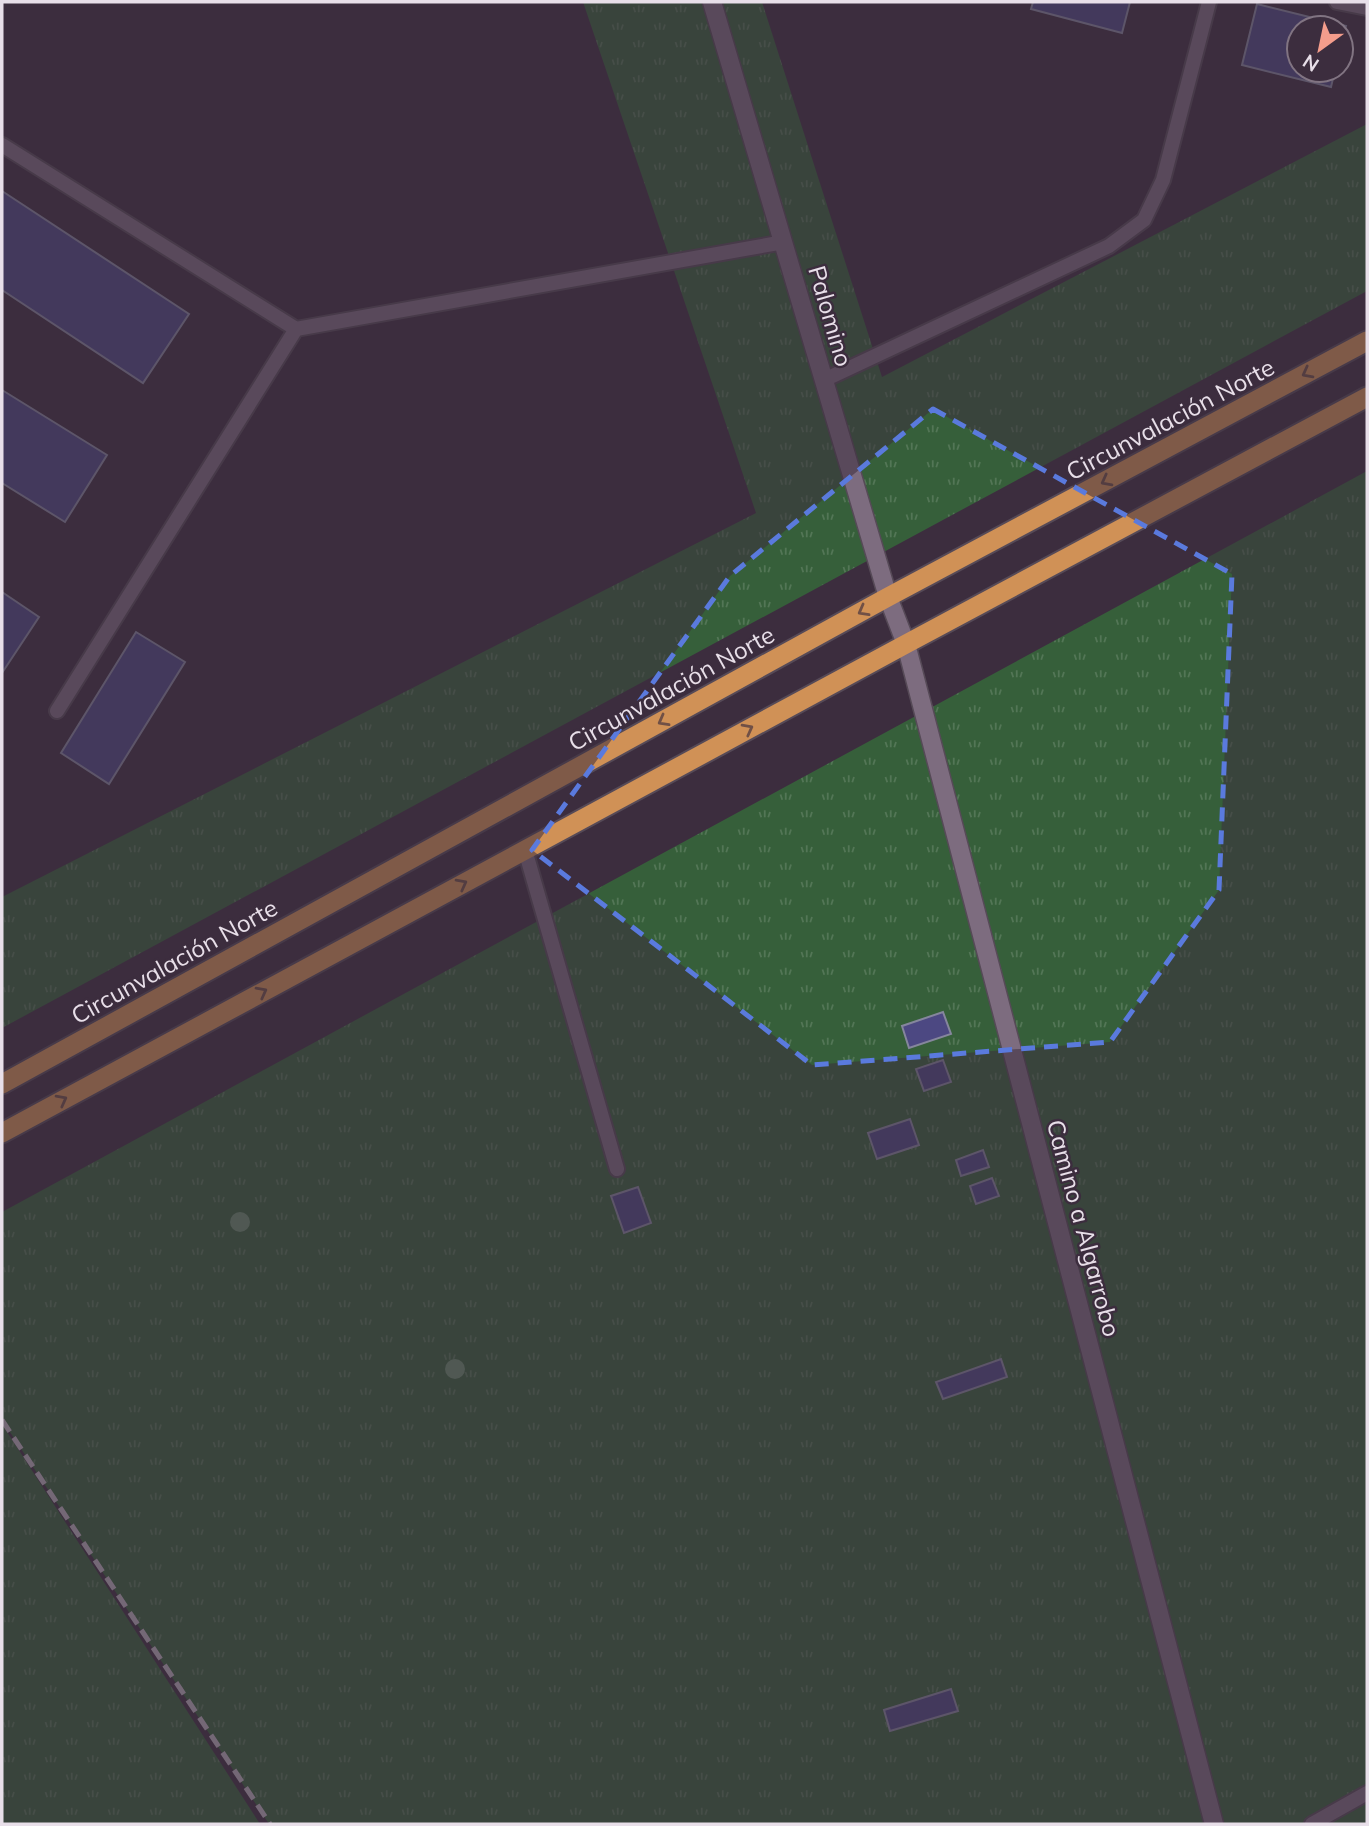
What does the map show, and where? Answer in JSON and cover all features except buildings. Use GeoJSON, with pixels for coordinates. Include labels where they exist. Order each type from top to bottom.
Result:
{"type":"FeatureCollection","features":[{"type":"Feature","properties":{"kind":"highway","name":"Circunvalación Norte"},"geometry":{"type":"LineString","coordinates":[[2,1084],[888,597],[1367,341]]}},
{"type":"Feature","properties":{"kind":"highway"},"geometry":{"type":"LineString","coordinates":[[2,1133],[1367,397]]}},
{"type":"Feature","properties":{"kind":"street","name":"Palomino"},"geometry":{"type":"LineString","coordinates":[[712,2],[888,597],[906,644]]}},
{"type":"Feature","properties":{"kind":"street","name":"Camino a Algarrobo"},"geometry":{"type":"LineString","coordinates":[[906,644],[1214,1824]]}},
{"type":"Feature","properties":{"kind":"lane"},"geometry":{"type":"LineString","coordinates":[[824,380],[1110,246],[1144,220],[1163,180],[1209,2]]}},
{"type":"Feature","properties":{"kind":"lane"},"geometry":{"type":"LineString","coordinates":[[1337,2],[1367,8]]}},
{"type":"Feature","properties":{"kind":"lane"},"geometry":{"type":"LineString","coordinates":[[2,145],[296,329],[783,242]]}},
{"type":"Feature","properties":{"kind":"lane"},"geometry":{"type":"LineString","coordinates":[[57,711],[296,329]]}},
{"type":"Feature","properties":{"kind":"lane"},"geometry":{"type":"LineString","coordinates":[[525,850],[617,1169]]}},
{"type":"Feature","properties":{"kind":"lane"},"geometry":{"type":"LineString","coordinates":[[1312,1824],[1367,1793]]}},
{"type":"Feature","properties":{"kind":"highlighted area"},"geometry":{"type":"Polygon","coordinates":[[[933,409],[1232,574],[1219,890],[1110,1042],[812,1065],[532,850],[730,576],[933,409]]]}},
{"type":"Feature","properties":{"kind":"green space"},"geometry":{"type":"Polygon","coordinates":[[[583,2],[762,2],[882,377],[1367,124],[1367,291],[2,1028],[2,897],[756,513],[583,2]]]}},
{"type":"Feature","properties":{"kind":"green space"},"geometry":{"type":"Polygon","coordinates":[[[1367,471],[1367,1824],[269,1824],[2,1420],[2,1212],[1367,471]]]}},
{"type":"Feature","properties":{"kind":"green space"},"geometry":{"type":"Polygon","coordinates":[[[2,1424],[260,1824],[2,1824],[2,1424]]]}},
{"type":"Feature","properties":{"kind":"railway"},"geometry":{"type":"LineString","coordinates":[[2,1420],[270,1824]]}}]}
